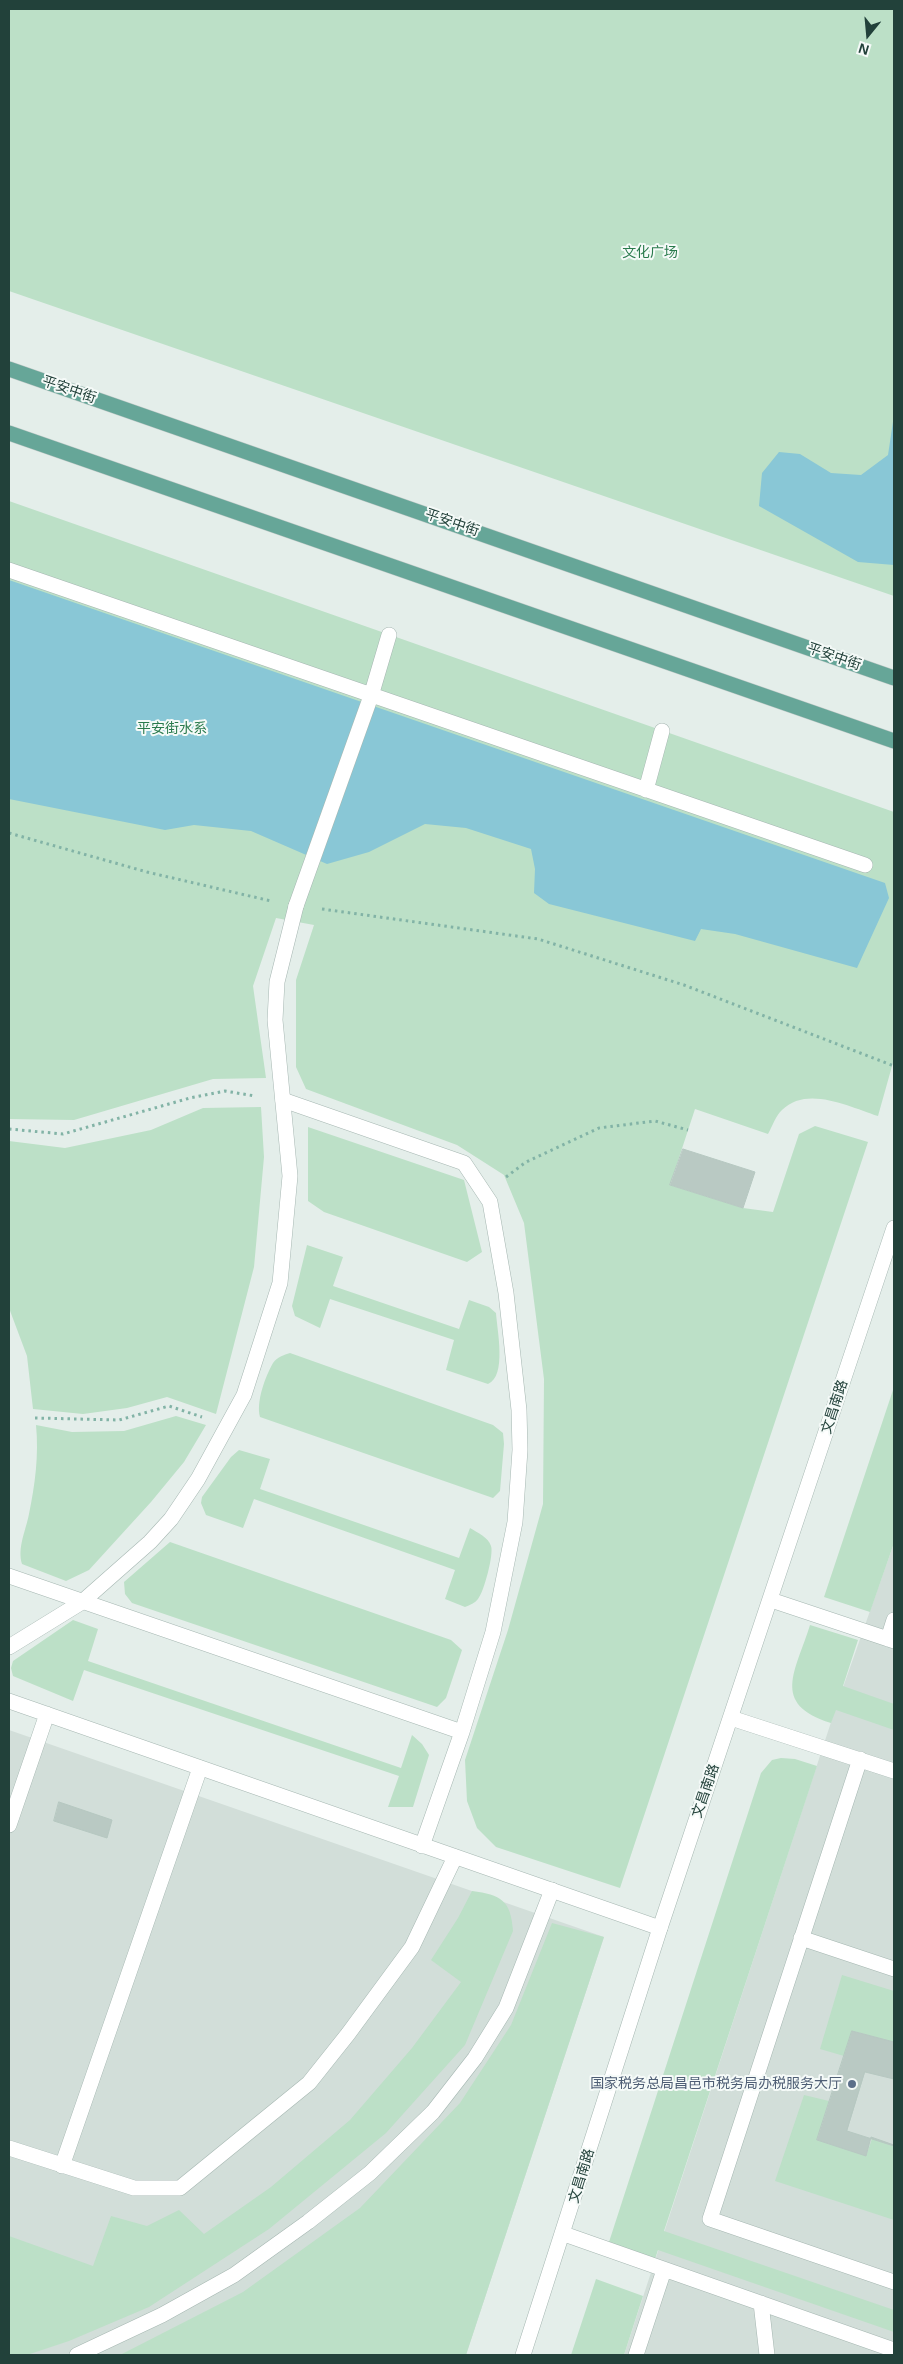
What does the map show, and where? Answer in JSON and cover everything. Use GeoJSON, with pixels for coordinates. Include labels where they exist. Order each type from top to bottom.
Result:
{"type":"FeatureCollection","features":[{"type":"Feature","properties":{"kind":"main road","name":"平安中街"},"geometry":{"type":"LineString","coordinates":[[9,369],[894,678]]}},
{"type":"Feature","properties":{"kind":"main road"},"geometry":{"type":"LineString","coordinates":[[9,433],[894,741]]}},
{"type":"Feature","properties":{"kind":"street"},"geometry":{"type":"LineString","coordinates":[[9,570],[865,865]]}},
{"type":"Feature","properties":{"kind":"street"},"geometry":{"type":"LineString","coordinates":[[9,1647],[82,1602],[150,1542],[171,1519],[198,1479],[244,1395],[280,1284],[290,1176],[275,1020],[277,982],[296,906],[371,696],[389,634]]}},
{"type":"Feature","properties":{"kind":"street"},"geometry":{"type":"LineString","coordinates":[[646,790],[662,731]]}},
{"type":"Feature","properties":{"kind":"street"},"geometry":{"type":"LineString","coordinates":[[283,1100],[464,1163],[490,1202],[506,1292],[519,1410],[520,1450],[515,1522],[493,1632],[462,1732],[422,1846]]}},
{"type":"Feature","properties":{"kind":"street","name":"文昌南路"},"geometry":{"type":"LineString","coordinates":[[524,2355],[660,1928],[894,1228]]}},
{"type":"Feature","properties":{"kind":"street"},"geometry":{"type":"LineString","coordinates":[[9,1576],[462,1732]]}},
{"type":"Feature","properties":{"kind":"street"},"geometry":{"type":"LineString","coordinates":[[771,1600],[891,1640],[894,1620]]}},
{"type":"Feature","properties":{"kind":"street"},"geometry":{"type":"LineString","coordinates":[[9,1701],[660,1928]]}},
{"type":"Feature","properties":{"kind":"street"},"geometry":{"type":"LineString","coordinates":[[9,1825],[47,1714]]}},
{"type":"Feature","properties":{"kind":"street"},"geometry":{"type":"LineString","coordinates":[[731,1718],[894,1771]]}},
{"type":"Feature","properties":{"kind":"street"},"geometry":{"type":"LineString","coordinates":[[860,1760],[710,2219],[894,2282]]}},
{"type":"Feature","properties":{"kind":"street"},"geometry":{"type":"LineString","coordinates":[[62,2166],[200,1768]]}},
{"type":"Feature","properties":{"kind":"street"},"geometry":{"type":"LineString","coordinates":[[9,2148],[134,2188],[180,2188],[309,2083],[348,2034],[412,1947],[455,1857]]}},
{"type":"Feature","properties":{"kind":"street"},"geometry":{"type":"LineString","coordinates":[[77,2355],[162,2315],[234,2275],[308,2222],[370,2173],[426,2118],[475,2058],[506,2008],[552,1890]]}},
{"type":"Feature","properties":{"kind":"street"},"geometry":{"type":"LineString","coordinates":[[802,1938],[894,1969]]}},
{"type":"Feature","properties":{"kind":"street"},"geometry":{"type":"LineString","coordinates":[[564,2234],[894,2350]]}},
{"type":"Feature","properties":{"kind":"street"},"geometry":{"type":"LineString","coordinates":[[636,2355],[664,2270]]}},
{"type":"Feature","properties":{"kind":"street"},"geometry":{"type":"LineString","coordinates":[[761,2303],[767,2355]]}},
{"type":"Feature","properties":{"kind":"path"},"geometry":{"type":"LineString","coordinates":[[9,833],[147,872],[296,906],[538,938],[684,985],[894,1066]]}},
{"type":"Feature","properties":{"kind":"path"},"geometry":{"type":"LineString","coordinates":[[9,1129],[63,1134],[190,1098],[225,1092],[283,1100]]}},
{"type":"Feature","properties":{"kind":"path"},"geometry":{"type":"LineString","coordinates":[[485,1194],[526,1162],[598,1128],[655,1121],[688,1130]]}},
{"type":"Feature","properties":{"kind":"path"},"geometry":{"type":"LineString","coordinates":[[35,1418],[119,1420],[168,1406],[228,1426]]}},
{"type":"Feature","properties":{"kind":"shaded area"},"geometry":{"type":"Polygon","coordinates":[[[894,1543],[894,2355],[624,2355],[835,1710],[894,1543]]]}},
{"type":"Feature","properties":{"kind":"shaded area"},"geometry":{"type":"Polygon","coordinates":[[[9,1730],[604,1937],[466,2355],[9,2355],[9,1730]]]}},
{"type":"Feature","properties":{"kind":"green space","name":"文化广场"},"geometry":{"type":"Polygon","coordinates":[[[9,9],[894,9],[894,596],[9,291],[9,9]]]}},
{"type":"Feature","properties":{"kind":"green space","name":"平安街水系"},"geometry":{"type":"Polygon","coordinates":[[[9,501],[894,812],[894,1059],[878,1116],[829,1100],[804,1099],[792,1103],[782,1110],[768,1134],[695,1109],[670,1185],[743,1208],[773,1212],[799,1134],[815,1126],[868,1142],[620,1888],[496,1847],[477,1828],[467,1801],[465,1760],[508,1630],[543,1504],[544,1379],[524,1223],[504,1175],[457,1145],[306,1089],[296,1067],[296,980],[314,925],[276,918],[253,986],[266,1078],[213,1079],[74,1120],[9,1119],[9,501]]]}},
{"type":"Feature","properties":{"kind":"green space"},"geometry":{"type":"Polygon","coordinates":[[[261,1107],[264,1157],[254,1267],[216,1414],[167,1397],[127,1408],[83,1414],[33,1409],[27,1356],[9,1308],[9,1141],[65,1148],[151,1130],[203,1108],[261,1107]]]}},
{"type":"Feature","properties":{"kind":"green space"},"geometry":{"type":"Polygon","coordinates":[[[308,1127],[464,1180],[482,1252],[467,1262],[324,1212],[308,1201],[308,1127]]]}},
{"type":"Feature","properties":{"kind":"green space"},"geometry":{"type":"Polygon","coordinates":[[[307,1245],[343,1257],[333,1286],[459,1329],[469,1300],[489,1307],[496,1313],[500,1352],[494,1379],[488,1384],[446,1370],[454,1340],[330,1299],[320,1328],[295,1316],[292,1306],[307,1245]]]}},
{"type":"Feature","properties":{"kind":"green space"},"geometry":{"type":"Polygon","coordinates":[[[290,1353],[493,1425],[503,1433],[504,1444],[500,1491],[493,1498],[260,1417],[260,1397],[270,1369],[276,1359],[290,1353]]]}},
{"type":"Feature","properties":{"kind":"green space"},"geometry":{"type":"Polygon","coordinates":[[[894,1387],[894,1543],[870,1612],[824,1597],[894,1387]]]}},
{"type":"Feature","properties":{"kind":"green space"},"geometry":{"type":"Polygon","coordinates":[[[176,1416],[206,1425],[184,1462],[151,1502],[89,1570],[66,1581],[22,1564],[21,1545],[28,1520],[36,1470],[36,1425],[72,1432],[124,1431],[176,1416]]]}},
{"type":"Feature","properties":{"kind":"green space"},"geometry":{"type":"Polygon","coordinates":[[[239,1450],[270,1459],[260,1489],[459,1558],[470,1528],[488,1540],[492,1550],[488,1573],[478,1599],[465,1607],[445,1599],[455,1570],[254,1499],[243,1528],[206,1515],[201,1503],[202,1497],[231,1457],[239,1450]]]}},
{"type":"Feature","properties":{"kind":"green space"},"geometry":{"type":"Polygon","coordinates":[[[170,1542],[451,1640],[462,1650],[446,1698],[437,1707],[132,1603],[125,1594],[124,1582],[170,1542]]]}},
{"type":"Feature","properties":{"kind":"green space"},"geometry":{"type":"Polygon","coordinates":[[[73,1620],[98,1629],[88,1661],[401,1768],[412,1735],[422,1744],[429,1755],[413,1807],[388,1807],[399,1776],[84,1670],[73,1701],[13,1676],[11,1668],[13,1661],[73,1620]]]}},
{"type":"Feature","properties":{"kind":"green space"},"geometry":{"type":"Polygon","coordinates":[[[810,1625],[858,1640],[843,1686],[894,1704],[894,1730],[836,1710],[831,1723],[812,1715],[800,1706],[794,1696],[792,1684],[794,1671],[810,1625]]]}},
{"type":"Feature","properties":{"kind":"green space"},"geometry":{"type":"Polygon","coordinates":[[[781,1758],[795,1759],[817,1766],[664,2231],[894,2310],[894,2332],[658,2250],[655,2259],[609,2242],[761,1773],[772,1760],[781,1758]]]}},
{"type":"Feature","properties":{"kind":"green space"},"geometry":{"type":"Polygon","coordinates":[[[472,1891],[497,1897],[503,1901],[510,1912],[513,1931],[465,2045],[386,2133],[269,2229],[149,2307],[69,2341],[27,2355],[9,2355],[9,2236],[93,2266],[111,2216],[147,2226],[179,2210],[204,2234],[271,2187],[350,2120],[412,2048],[461,1982],[431,1960],[458,1918],[472,1891]]]}},
{"type":"Feature","properties":{"kind":"green space"},"geometry":{"type":"Polygon","coordinates":[[[552,1923],[604,1937],[466,2355],[120,2355],[243,2292],[360,2208],[460,2103],[511,2025],[552,1923]]]}},
{"type":"Feature","properties":{"kind":"green space"},"geometry":{"type":"Polygon","coordinates":[[[842,1975],[894,1991],[894,2042],[853,2031],[844,2056],[820,2049],[842,1975]]]}},
{"type":"Feature","properties":{"kind":"green space"},"geometry":{"type":"Polygon","coordinates":[[[804,2095],[829,2101],[817,2140],[866,2156],[872,2139],[894,2146],[894,2220],[775,2181],[804,2095]]]}},
{"type":"Feature","properties":{"kind":"green space"},"geometry":{"type":"Polygon","coordinates":[[[596,2279],[643,2296],[624,2355],[571,2355],[596,2279]]]}},
{"type":"Feature","properties":{"kind":"water"},"geometry":{"type":"Polygon","coordinates":[[[894,415],[894,565],[858,562],[759,506],[762,473],[779,452],[800,454],[831,473],[861,475],[888,455],[894,415]]]}},
{"type":"Feature","properties":{"kind":"water"},"geometry":{"type":"Polygon","coordinates":[[[9,580],[885,883],[889,898],[857,968],[735,934],[701,929],[695,941],[549,904],[534,893],[535,869],[531,849],[466,828],[425,824],[369,852],[327,864],[251,831],[194,825],[165,830],[9,799],[9,580]]]}},
{"type":"Feature","properties":{"kind":"building"},"geometry":{"type":"Polygon","coordinates":[[[683,1149],[755,1172],[743,1208],[670,1185],[683,1149]]]}},
{"type":"Feature","properties":{"kind":"building"},"geometry":{"type":"Polygon","coordinates":[[[59,1802],[112,1820],[107,1838],[54,1821],[59,1802]]]}},
{"type":"Feature","properties":{"kind":"building"},"geometry":{"type":"Polygon","coordinates":[[[852,2031],[894,2042],[894,2145],[871,2137],[866,2156],[817,2140],[852,2031]]]}},
{"type":"Feature","properties":{"kind":"building"},"geometry":{"type":"Polygon","coordinates":[[[865,2072],[894,2079],[894,2146],[847,2131],[865,2072]]]}},
{"type":"Feature","properties":{"kind":"place","name":"国家税务总局昌邑市税务局办税服务大厅"},"geometry":{"type":"Point","coordinates":[852,2084]}}]}
